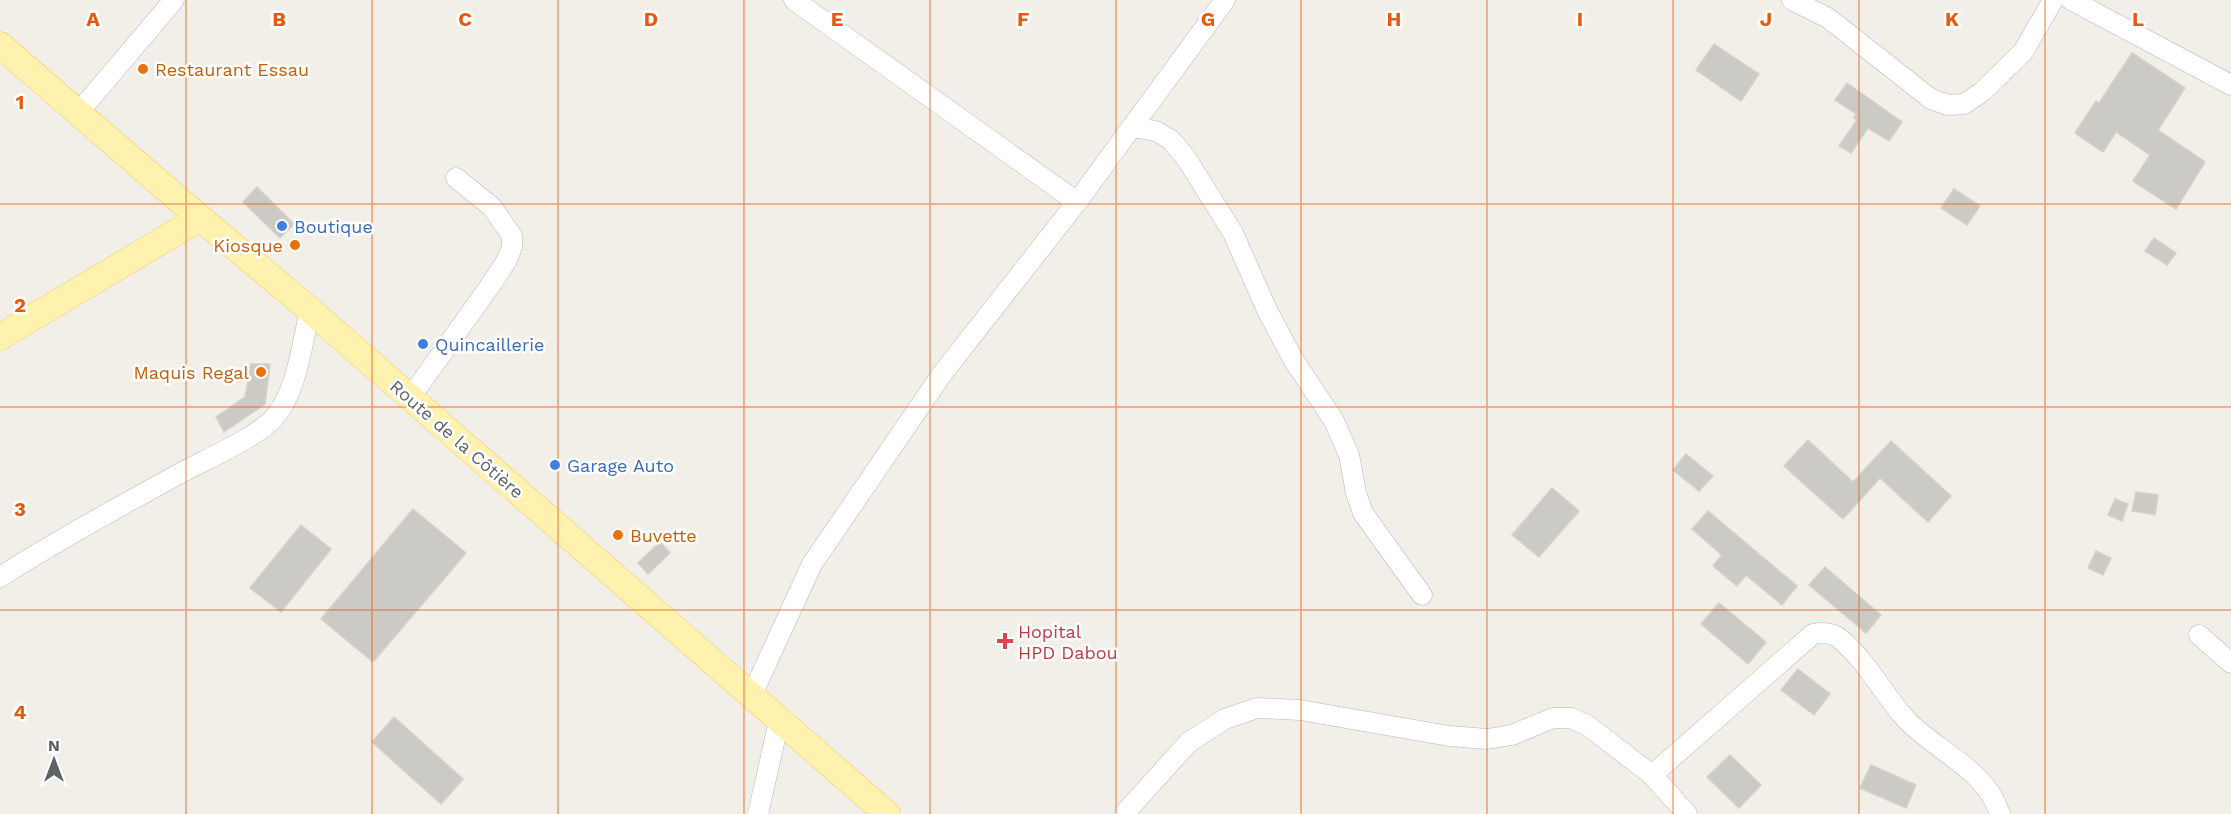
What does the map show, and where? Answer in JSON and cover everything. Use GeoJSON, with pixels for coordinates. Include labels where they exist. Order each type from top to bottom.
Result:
{"type":"FeatureCollection","features":[{"type":"Feature","properties":{"kind":"main road","name":"Route de la Côtière"},"geometry":{"type":"LineString","coordinates":[[0,45],[310,310],[887,814]]}},
{"type":"Feature","properties":{"kind":"main road"},"geometry":{"type":"LineString","coordinates":[[0,337],[200,218]]}},
{"type":"Feature","properties":{"kind":"street"},"geometry":{"type":"LineString","coordinates":[[78,112],[174,0]]}},
{"type":"Feature","properties":{"kind":"street"},"geometry":{"type":"LineString","coordinates":[[794,0],[1077,202]]}},
{"type":"Feature","properties":{"kind":"street"},"geometry":{"type":"LineString","coordinates":[[752,697],[812,564],[942,374],[1077,202],[1225,0]]}},
{"type":"Feature","properties":{"kind":"street"},"geometry":{"type":"LineString","coordinates":[[1792,0],[1828,18],[1931,99],[1948,105],[1964,104],[1982,92],[1999,76],[2023,52],[2053,0]]}},
{"type":"Feature","properties":{"kind":"street"},"geometry":{"type":"LineString","coordinates":[[2071,0],[2231,85]]}},
{"type":"Feature","properties":{"kind":"street"},"geometry":{"type":"LineString","coordinates":[[1132,127],[1156,131],[1171,140],[1186,158],[1227,223],[1266,310],[1293,359],[1334,421],[1349,454],[1356,494],[1363,513],[1422,595]]}},
{"type":"Feature","properties":{"kind":"street"},"geometry":{"type":"LineString","coordinates":[[410,398],[492,283],[507,260],[512,247],[512,236],[492,207],[456,178]]}},
{"type":"Feature","properties":{"kind":"street"},"geometry":{"type":"LineString","coordinates":[[0,577],[138,496],[256,433],[274,418],[285,401],[296,372],[310,310]]}},
{"type":"Feature","properties":{"kind":"street"},"geometry":{"type":"LineString","coordinates":[[1652,775],[1813,634],[1825,632],[1838,637],[1860,660],[1905,718],[1986,786],[2000,814]]}},
{"type":"Feature","properties":{"kind":"street"},"geometry":{"type":"LineString","coordinates":[[2199,635],[2231,663]]}},
{"type":"Feature","properties":{"kind":"street"},"geometry":{"type":"LineString","coordinates":[[1124,814],[1189,742],[1225,719],[1257,708],[1300,710],[1449,736],[1487,739],[1512,735],[1553,718],[1571,717],[1587,725],[1652,775],[1687,814]]}},
{"type":"Feature","properties":{"kind":"street"},"geometry":{"type":"LineString","coordinates":[[758,814],[779,721]]}},
{"type":"Feature","properties":{"kind":"building"},"geometry":{"type":"Polygon","coordinates":[[[1714,44],[1759,74],[1741,101],[1696,70],[1714,44]]]}},
{"type":"Feature","properties":{"kind":"building"},"geometry":{"type":"Polygon","coordinates":[[[2132,53],[2185,88],[2158,130],[2205,162],[2176,209],[2133,181],[2150,155],[2116,132],[2103,152],[2075,133],[2096,101],[2099,103],[2132,53]]]}},
{"type":"Feature","properties":{"kind":"building"},"geometry":{"type":"Polygon","coordinates":[[[1847,83],[1902,122],[1889,141],[1868,128],[1851,153],[1839,146],[1857,120],[1854,118],[1856,114],[1835,100],[1847,83]]]}},
{"type":"Feature","properties":{"kind":"building"},"geometry":{"type":"Polygon","coordinates":[[[257,187],[294,224],[280,238],[243,202],[257,187]]]}},
{"type":"Feature","properties":{"kind":"building"},"geometry":{"type":"Polygon","coordinates":[[[1954,189],[1980,206],[1967,225],[1941,208],[1954,189]]]}},
{"type":"Feature","properties":{"kind":"building"},"geometry":{"type":"Polygon","coordinates":[[[2154,238],[2176,253],[2167,265],[2145,251],[2154,238]]]}},
{"type":"Feature","properties":{"kind":"building"},"geometry":{"type":"Polygon","coordinates":[[[251,364],[270,364],[265,404],[224,432],[216,417],[245,397],[251,364]]]}},
{"type":"Feature","properties":{"kind":"building"},"geometry":{"type":"Polygon","coordinates":[[[1808,440],[1853,482],[1891,441],[1951,496],[1928,522],[1880,478],[1843,519],[1784,466],[1808,440]]]}},
{"type":"Feature","properties":{"kind":"building"},"geometry":{"type":"Polygon","coordinates":[[[1686,454],[1713,476],[1699,491],[1673,470],[1686,454]]]}},
{"type":"Feature","properties":{"kind":"building"},"geometry":{"type":"Polygon","coordinates":[[[1552,488],[1579,511],[1539,557],[1512,535],[1552,488]]]}},
{"type":"Feature","properties":{"kind":"building"},"geometry":{"type":"Polygon","coordinates":[[[2136,492],[2158,495],[2155,515],[2132,511],[2136,492]]]}},
{"type":"Feature","properties":{"kind":"building"},"geometry":{"type":"Polygon","coordinates":[[[2115,499],[2128,504],[2122,521],[2108,515],[2115,499]]]}},
{"type":"Feature","properties":{"kind":"building"},"geometry":{"type":"Polygon","coordinates":[[[413,509],[466,553],[373,662],[321,619],[413,509]]]}},
{"type":"Feature","properties":{"kind":"building"},"geometry":{"type":"Polygon","coordinates":[[[1708,511],[1797,586],[1782,605],[1746,575],[1737,586],[1713,566],[1722,555],[1692,529],[1708,511]]]}},
{"type":"Feature","properties":{"kind":"building"},"geometry":{"type":"Polygon","coordinates":[[[301,525],[331,549],[281,612],[250,588],[301,525]]]}},
{"type":"Feature","properties":{"kind":"building"},"geometry":{"type":"Polygon","coordinates":[[[660,542],[670,553],[648,574],[638,563],[660,542]]]}},
{"type":"Feature","properties":{"kind":"building"},"geometry":{"type":"Polygon","coordinates":[[[2096,551],[2111,558],[2103,575],[2088,568],[2096,551]]]}},
{"type":"Feature","properties":{"kind":"building"},"geometry":{"type":"Polygon","coordinates":[[[1825,567],[1881,615],[1866,633],[1809,585],[1825,567]]]}},
{"type":"Feature","properties":{"kind":"building"},"geometry":{"type":"Polygon","coordinates":[[[1719,603],[1766,642],[1748,664],[1701,624],[1719,603]]]}},
{"type":"Feature","properties":{"kind":"building"},"geometry":{"type":"Polygon","coordinates":[[[1798,669],[1830,694],[1814,715],[1781,690],[1798,669]]]}},
{"type":"Feature","properties":{"kind":"building"},"geometry":{"type":"Polygon","coordinates":[[[394,717],[463,779],[441,804],[372,742],[394,717]]]}},
{"type":"Feature","properties":{"kind":"building"},"geometry":{"type":"Polygon","coordinates":[[[1730,755],[1761,785],[1739,808],[1707,777],[1730,755]]]}},
{"type":"Feature","properties":{"kind":"building"},"geometry":{"type":"Polygon","coordinates":[[[1871,765],[1916,785],[1906,808],[1860,788],[1871,765]]]}},
{"type":"Feature","properties":{"kind":"place","name":"Restaurant Essau"},"geometry":{"type":"Point","coordinates":[143,69]}},
{"type":"Feature","properties":{"kind":"place","name":"Boutique"},"geometry":{"type":"Point","coordinates":[282,226]}},
{"type":"Feature","properties":{"kind":"place","name":"Kiosque"},"geometry":{"type":"Point","coordinates":[295,245]}},
{"type":"Feature","properties":{"kind":"place","name":"Quincaillerie"},"geometry":{"type":"Point","coordinates":[423,344]}},
{"type":"Feature","properties":{"kind":"place","name":"Maquis Regal"},"geometry":{"type":"Point","coordinates":[261,372]}},
{"type":"Feature","properties":{"kind":"place","name":"Garage Auto"},"geometry":{"type":"Point","coordinates":[555,465]}},
{"type":"Feature","properties":{"kind":"place","name":"Buvette"},"geometry":{"type":"Point","coordinates":[618,535]}},
{"type":"Feature","properties":{"kind":"place","name":"Hopital HPD Dabou"},"geometry":{"type":"Point","coordinates":[1005,641]}}]}
